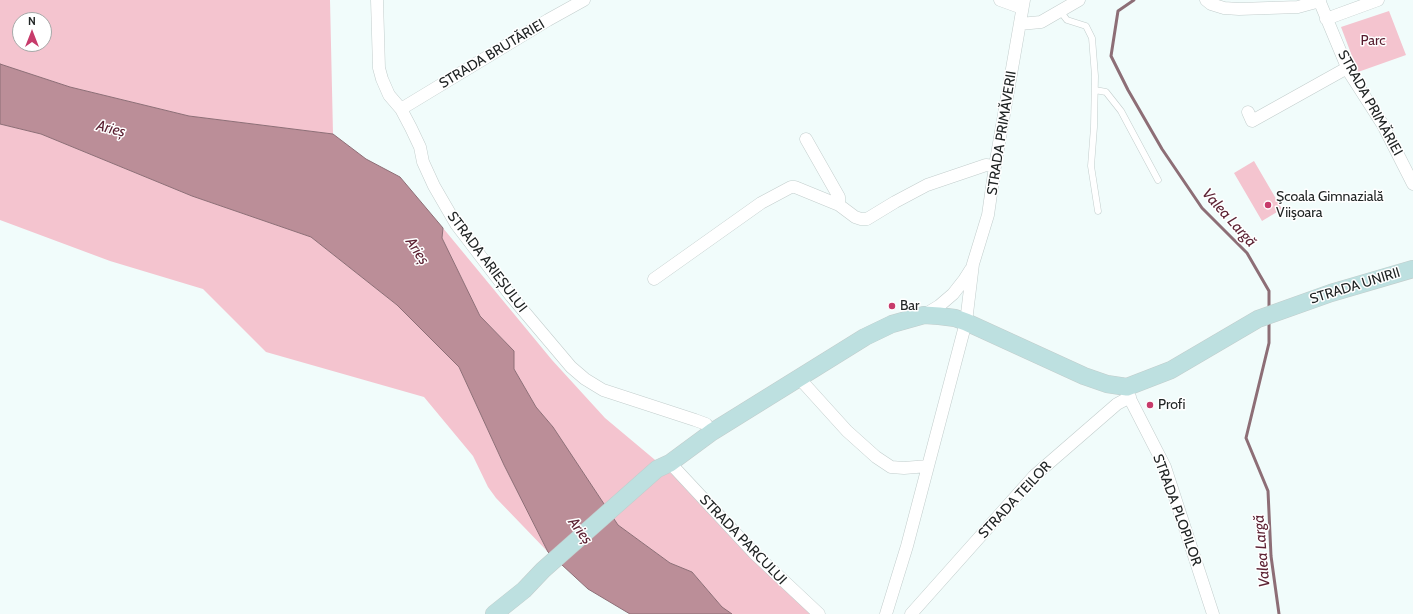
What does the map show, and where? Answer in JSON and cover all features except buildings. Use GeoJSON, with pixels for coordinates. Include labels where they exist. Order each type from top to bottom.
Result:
{"type":"FeatureCollection","features":[{"type":"Feature","properties":{"kind":"main road","name":"STRADA UNIRII"},"geometry":{"type":"LineString","coordinates":[[1128,392],[1171,370],[1258,318],[1346,288],[1413,269]]}},
{"type":"Feature","properties":{"kind":"main road"},"geometry":{"type":"LineString","coordinates":[[494,614],[524,590],[543,570],[664,466],[712,432],[878,330],[892,324],[924,315],[940,316],[966,322],[1084,376],[1128,392]]}},
{"type":"Feature","properties":{"kind":"street","name":"STRADA ARIEȘULUI"},"geometry":{"type":"LineString","coordinates":[[377,0],[379,68],[389,95],[401,109],[420,147],[423,162],[434,186],[456,224],[511,296],[570,367],[585,379],[603,390],[706,424],[712,432]]}},
{"type":"Feature","properties":{"kind":"street","name":"STRADA BRUTĂRIEI"},"geometry":{"type":"LineString","coordinates":[[401,109],[548,20],[584,0]]}},
{"type":"Feature","properties":{"kind":"street"},"geometry":{"type":"LineString","coordinates":[[1000,0],[1023,4]]}},
{"type":"Feature","properties":{"kind":"street"},"geometry":{"type":"LineString","coordinates":[[1020,24],[1041,22],[1080,0]]}},
{"type":"Feature","properties":{"kind":"street"},"geometry":{"type":"LineString","coordinates":[[1206,0],[1211,4],[1224,8],[1239,9],[1298,7],[1320,1]]}},
{"type":"Feature","properties":{"kind":"street"},"geometry":{"type":"LineString","coordinates":[[1326,19],[1378,0]]}},
{"type":"Feature","properties":{"kind":"street","name":"STRADA PRIMĂRIEI"},"geometry":{"type":"LineString","coordinates":[[1320,1],[1347,68],[1383,125],[1413,184]]}},
{"type":"Feature","properties":{"kind":"street","name":"STRADA PRIMĂVERII"},"geometry":{"type":"LineString","coordinates":[[973,264],[988,215],[1023,4]]}},
{"type":"Feature","properties":{"kind":"street"},"geometry":{"type":"LineString","coordinates":[[1248,112],[1252,121],[1347,68]]}},
{"type":"Feature","properties":{"kind":"street"},"geometry":{"type":"LineString","coordinates":[[806,139],[839,198],[839,205]]}},
{"type":"Feature","properties":{"kind":"street"},"geometry":{"type":"LineString","coordinates":[[654,279],[761,203],[788,188],[796,187],[839,205],[855,217],[867,219],[895,202],[927,186],[986,165],[995,166]]}},
{"type":"Feature","properties":{"kind":"street"},"geometry":{"type":"LineString","coordinates":[[924,315],[939,306],[953,294],[964,280],[973,264]]}},
{"type":"Feature","properties":{"kind":"street"},"geometry":{"type":"LineString","coordinates":[[886,614],[908,546],[966,322],[973,264]]}},
{"type":"Feature","properties":{"kind":"street"},"geometry":{"type":"LineString","coordinates":[[799,378],[847,432],[876,457],[891,467],[904,468],[928,466]]}},
{"type":"Feature","properties":{"kind":"street","name":"STRADA TEILOR"},"geometry":{"type":"LineString","coordinates":[[911,614],[1034,476],[1117,404],[1128,392]]}},
{"type":"Feature","properties":{"kind":"street","name":"STRADA PLOPILOR"},"geometry":{"type":"LineString","coordinates":[[1128,392],[1165,467],[1213,614]]}},
{"type":"Feature","properties":{"kind":"street","name":"STRADA PARCULUI"},"geometry":{"type":"LineString","coordinates":[[664,466],[818,614]]}},
{"type":"Feature","properties":{"kind":"lane"},"geometry":{"type":"LineString","coordinates":[[1060,11],[1067,20],[1086,26],[1092,38],[1095,58],[1095,90],[1091,166],[1098,211]]}},
{"type":"Feature","properties":{"kind":"lane"},"geometry":{"type":"LineString","coordinates":[[1095,90],[1106,92],[1121,111],[1158,180]]}},
{"type":"Feature","properties":{"kind":"green space"},"geometry":{"type":"Polygon","coordinates":[[[0,0],[330,0],[333,134],[189,116],[70,87],[0,64],[0,0]]]}},
{"type":"Feature","properties":{"kind":"green space","name":"Parc"},"geometry":{"type":"Polygon","coordinates":[[[1389,11],[1406,55],[1358,72],[1341,27],[1389,11]]]}},
{"type":"Feature","properties":{"kind":"green space"},"geometry":{"type":"Polygon","coordinates":[[[0,124],[41,134],[192,196],[311,237],[401,308],[459,367],[504,465],[548,552],[496,498],[488,487],[473,456],[424,397],[266,352],[203,289],[110,261],[0,220],[0,124]]]}},
{"type":"Feature","properties":{"kind":"green space"},"geometry":{"type":"Polygon","coordinates":[[[1254,161],[1282,209],[1262,221],[1234,173],[1254,161]]]}},
{"type":"Feature","properties":{"kind":"green space"},"geometry":{"type":"Polygon","coordinates":[[[443,228],[552,360],[605,418],[673,475],[821,614],[732,614],[722,607],[692,572],[670,563],[618,525],[553,427],[536,407],[514,369],[514,351],[480,316],[442,238],[443,228]]]}},
{"type":"Feature","properties":{"kind":"water","name":"Arieș"},"geometry":{"type":"Polygon","coordinates":[[[0,64],[70,87],[189,116],[333,134],[366,159],[400,177],[443,228],[442,238],[480,316],[514,351],[514,369],[536,407],[553,427],[618,525],[670,563],[692,572],[722,607],[732,614],[630,614],[588,589],[548,552],[504,465],[459,367],[397,305],[311,237],[192,196],[41,134],[0,124],[0,64]]]}},
{"type":"Feature","properties":{"kind":"waterway","name":"Valea Largă"},"geometry":{"type":"LineString","coordinates":[[1134,0],[1118,11],[1111,56],[1128,90],[1162,149],[1202,208],[1247,253],[1269,291],[1269,309]]}},
{"type":"Feature","properties":{"kind":"waterway","name":"Valea Largă"},"geometry":{"type":"LineString","coordinates":[[1269,321],[1269,343],[1246,438],[1268,491],[1271,556],[1279,614]]}},
{"type":"Feature","properties":{"kind":"place","name":"Şcoala Gimnazială Viişoara"},"geometry":{"type":"Point","coordinates":[1268,205]}},
{"type":"Feature","properties":{"kind":"place","name":"Bar"},"geometry":{"type":"Point","coordinates":[892,306]}},
{"type":"Feature","properties":{"kind":"place","name":"Profi"},"geometry":{"type":"Point","coordinates":[1150,405]}}]}
